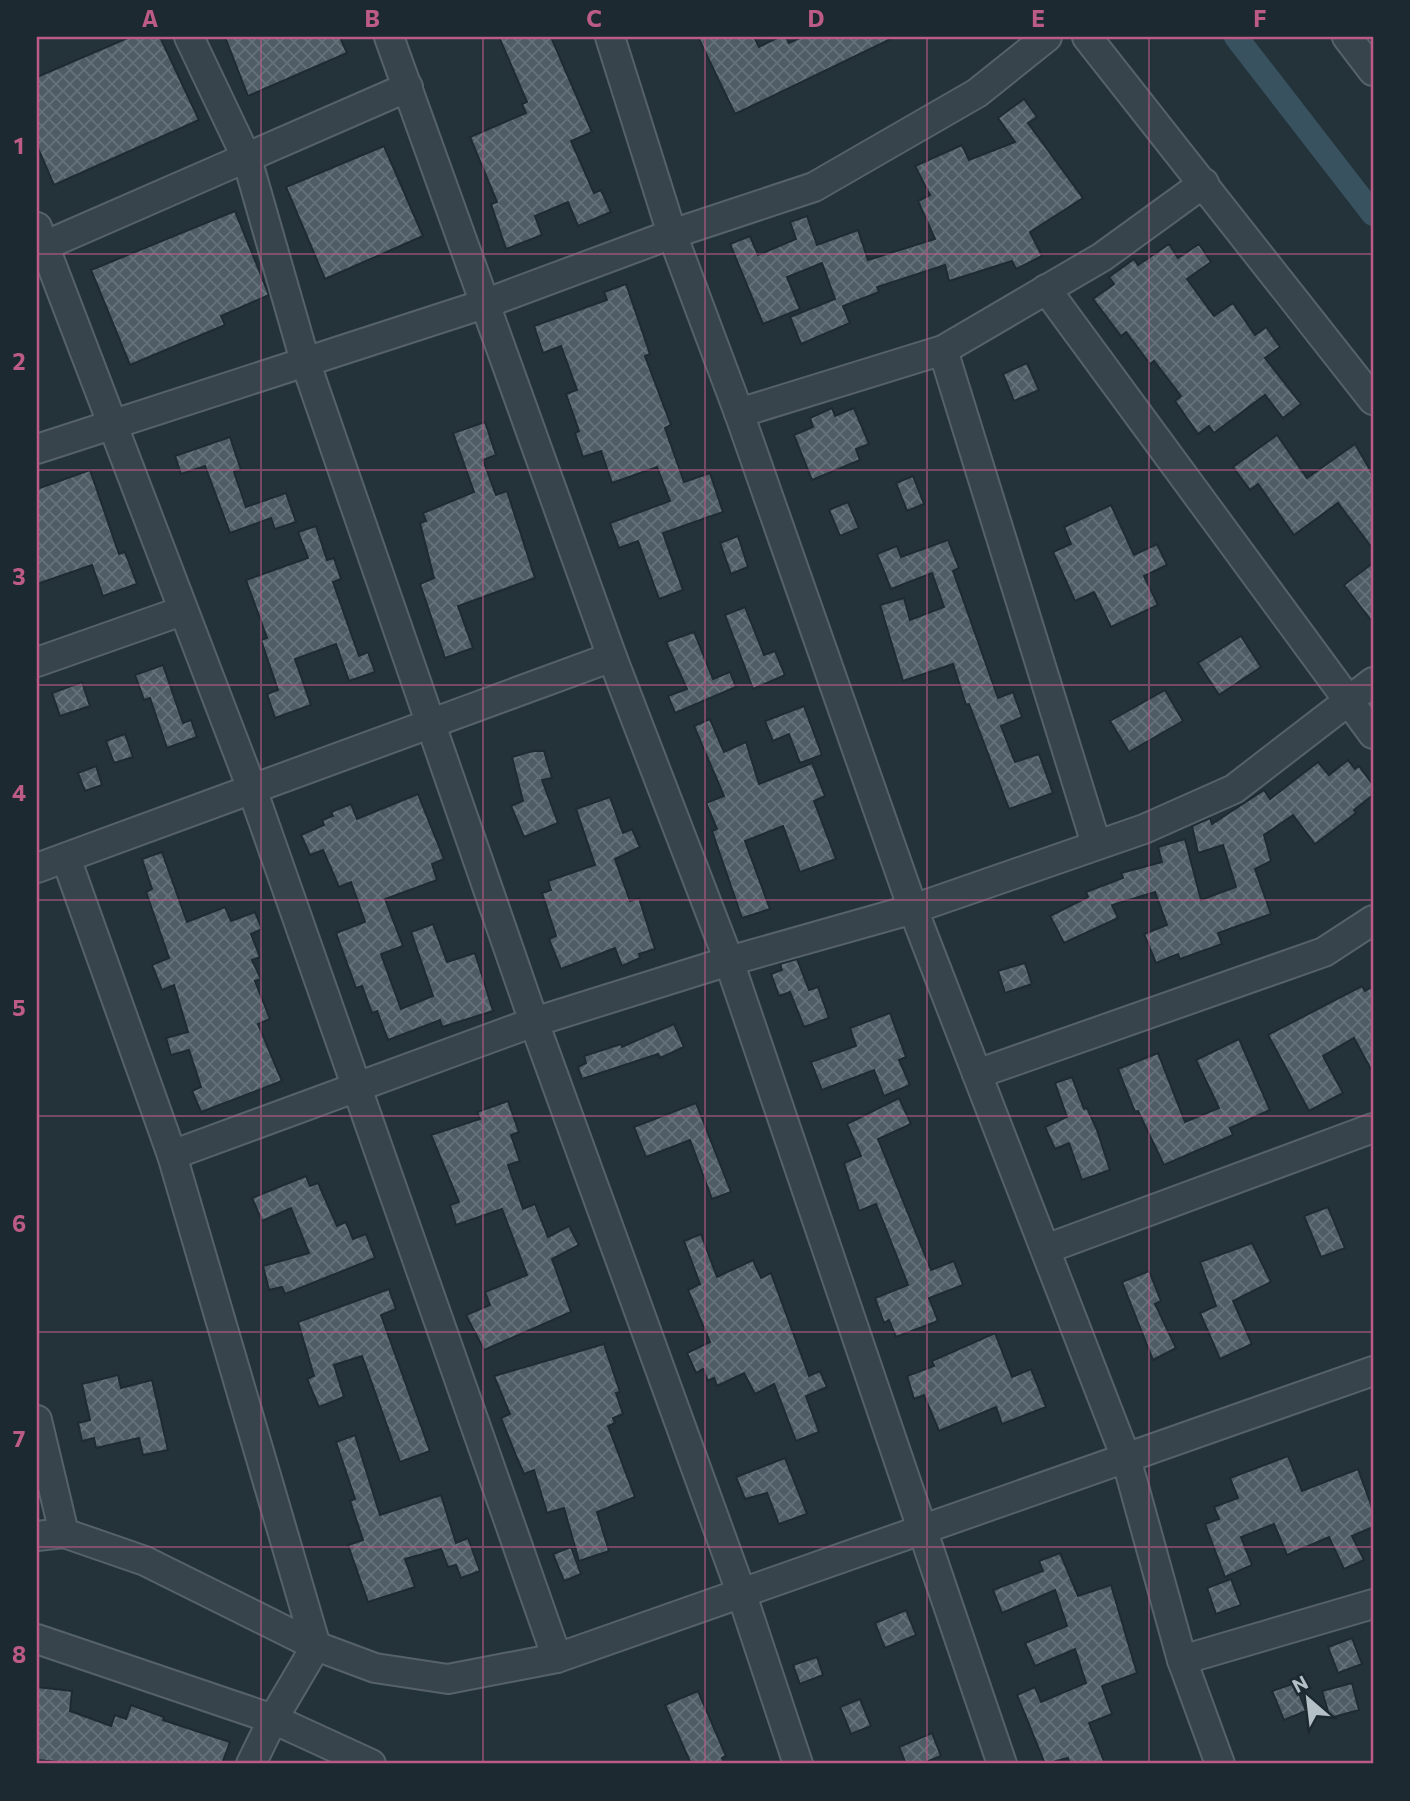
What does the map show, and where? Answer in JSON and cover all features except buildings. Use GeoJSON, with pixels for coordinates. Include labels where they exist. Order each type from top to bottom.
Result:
{"type":"FeatureCollection","features":[{"type":"Feature","properties":{"kind":"street"},"geometry":{"type":"LineString","coordinates":[[189,37],[247,159],[305,361],[534,1023],[741,1592],[798,1764]]}},
{"type":"Feature","properties":{"kind":"street"},"geometry":{"type":"LineString","coordinates":[[389,37],[612,657],[729,961],[1002,1764]]}},
{"type":"Feature","properties":{"kind":"street"},"geometry":{"type":"LineString","coordinates":[[610,37],[672,234],[739,413],[913,909],[1125,1458],[1182,1660],[1220,1764]]}},
{"type":"Feature","properties":{"kind":"street"},"geometry":{"type":"LineString","coordinates":[[37,449],[113,422],[484,304],[672,234],[814,187],[977,93],[1046,37]]}},
{"type":"Feature","properties":{"kind":"street"},"geometry":{"type":"LineString","coordinates":[[1087,37],[1373,400]]}},
{"type":"Feature","properties":{"kind":"street"},"geometry":{"type":"LineString","coordinates":[[1347,37],[1372,66]]}},
{"type":"Feature","properties":{"kind":"street"},"geometry":{"type":"LineString","coordinates":[[408,87],[247,159],[40,236],[252,789],[355,1089],[557,1658]]}},
{"type":"Feature","properties":{"kind":"street"},"geometry":{"type":"LineString","coordinates":[[739,413],[943,350],[1102,257],[1204,183]]}},
{"type":"Feature","properties":{"kind":"street"},"geometry":{"type":"LineString","coordinates":[[1046,289],[1373,734]]}},
{"type":"Feature","properties":{"kind":"street"},"geometry":{"type":"LineString","coordinates":[[943,350],[1096,844]]}},
{"type":"Feature","properties":{"kind":"street"},"geometry":{"type":"LineString","coordinates":[[37,662],[182,611]]}},
{"type":"Feature","properties":{"kind":"street"},"geometry":{"type":"LineString","coordinates":[[37,868],[612,657]]}},
{"type":"Feature","properties":{"kind":"street"},"geometry":{"type":"LineString","coordinates":[[172,1154],[534,1023],[729,961],[913,909],[1144,829],[1234,789],[1373,682]]}},
{"type":"Feature","properties":{"kind":"street"},"geometry":{"type":"LineString","coordinates":[[66,858],[172,1154],[316,1646],[273,1719],[251,1764]]}},
{"type":"Feature","properties":{"kind":"street"},"geometry":{"type":"LineString","coordinates":[[977,1074],[1324,951],[1373,920]]}},
{"type":"Feature","properties":{"kind":"street"},"geometry":{"type":"LineString","coordinates":[[1046,1249],[1373,1128]]}},
{"type":"Feature","properties":{"kind":"street"},"geometry":{"type":"LineString","coordinates":[[37,1420],[50,1535],[145,1561],[316,1646],[375,1668],[448,1679],[557,1658],[1373,1371]]}},
{"type":"Feature","properties":{"kind":"street"},"geometry":{"type":"LineString","coordinates":[[1182,1660],[1371,1610]]}},
{"type":"Feature","properties":{"kind":"street"},"geometry":{"type":"LineString","coordinates":[[37,1639],[273,1719],[371,1764]]}},
{"type":"Feature","properties":{"kind":"waterway"},"geometry":{"type":"LineString","coordinates":[[1236,37],[1373,214]]}}]}
